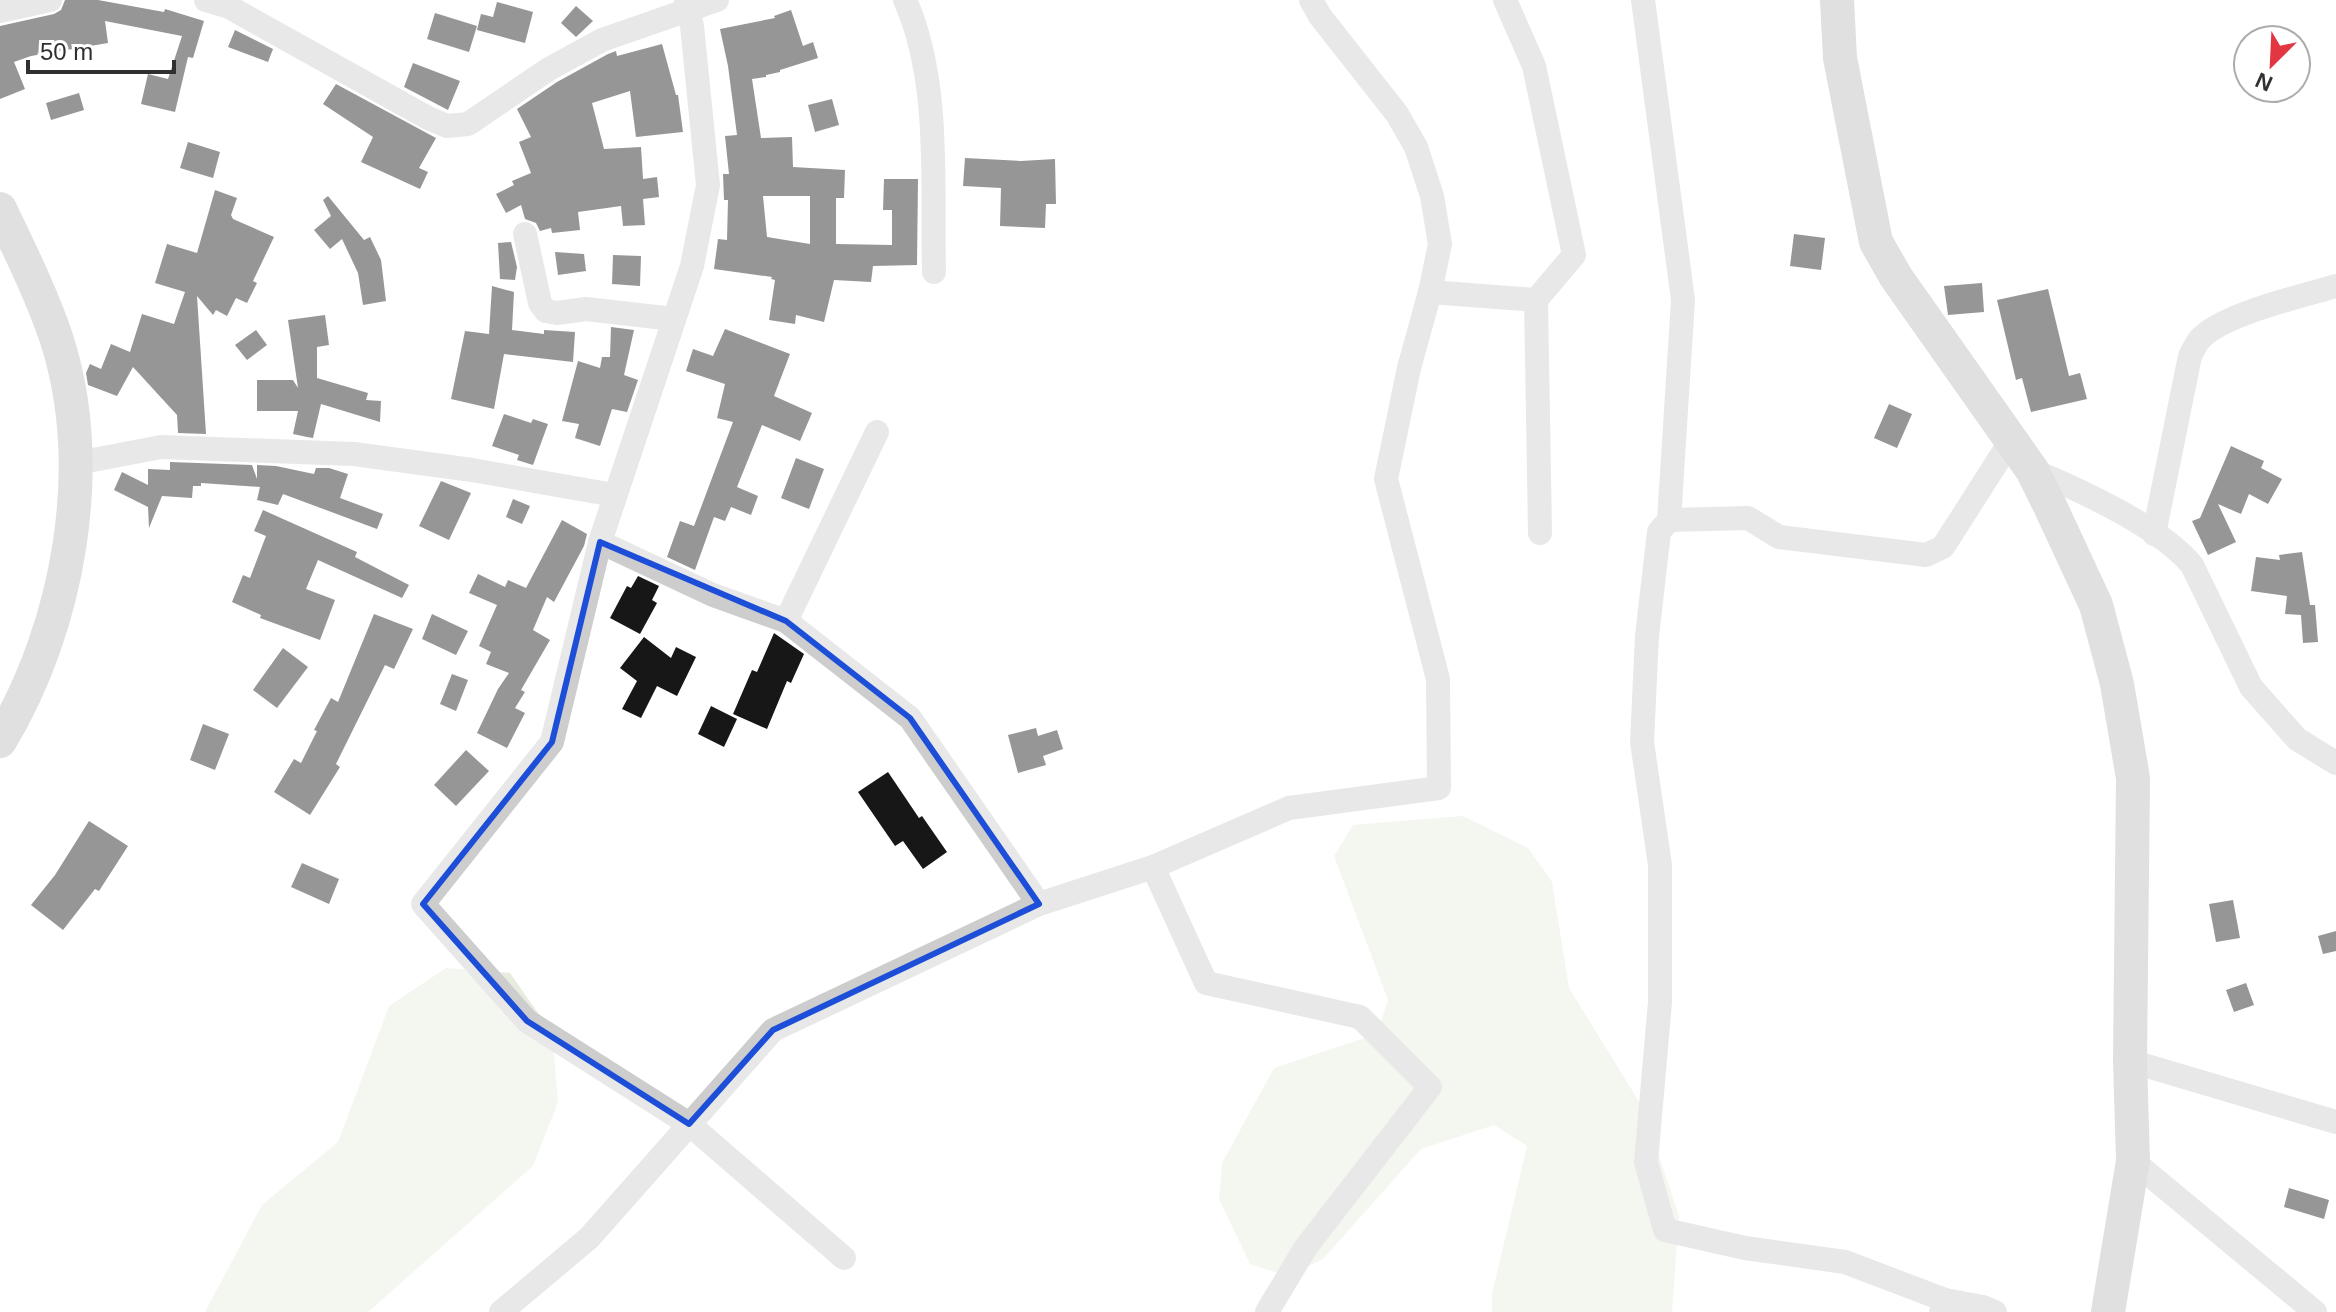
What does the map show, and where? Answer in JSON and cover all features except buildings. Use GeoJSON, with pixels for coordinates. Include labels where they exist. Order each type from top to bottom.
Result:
{"type":"FeatureCollection","features":[{"type":"Feature","properties":{"kind":"street"},"geometry":{"type":"LineString","coordinates":[[0,11],[50,0]]}},
{"type":"Feature","properties":{"kind":"street"},"geometry":{"type":"LineString","coordinates":[[206,0],[229,7],[447,126],[468,124],[549,69],[602,40],[687,5],[717,0]]}},
{"type":"Feature","properties":{"kind":"street"},"geometry":{"type":"LineString","coordinates":[[905,0],[924,52],[929,100],[934,272]]}},
{"type":"Feature","properties":{"kind":"street"},"geometry":{"type":"LineString","coordinates":[[501,1312],[589,1238],[773,1030],[1039,904],[1153,867],[1289,808],[1439,788],[1438,679],[1386,479],[1409,368],[1440,244],[1432,196],[1416,147],[1397,114],[1320,16],[1311,0]]}},
{"type":"Feature","properties":{"kind":"street"},"geometry":{"type":"LineString","coordinates":[[1505,0],[1534,66],[1574,255],[1536,300],[1540,533]]}},
{"type":"Feature","properties":{"kind":"street"},"geometry":{"type":"LineString","coordinates":[[1643,0],[1683,300],[1669,520],[1659,532],[1647,636],[1642,742],[1660,881],[1660,1002],[1646,1162],[1665,1230],[1745,1248],[1845,1262],[1943,1306],[1983,1307],[1995,1312]]}},
{"type":"Feature","properties":{"kind":"street"},"geometry":{"type":"LineString","coordinates":[[1837,0],[1840,58],[1876,242],[1896,277],[2032,470],[2096,605],[2128,734],[2133,778],[2130,1061],[2133,1161],[2108,1312]]}},
{"type":"Feature","properties":{"kind":"street"},"geometry":{"type":"LineString","coordinates":[[687,5],[708,185],[692,266],[600,542],[552,742],[423,904],[527,1021],[689,1124],[844,1258]]}},
{"type":"Feature","properties":{"kind":"street"},"geometry":{"type":"LineString","coordinates":[[0,209],[57,339],[74,423],[77,463],[72,531],[58,599],[38,666],[0,741]]}},
{"type":"Feature","properties":{"kind":"street"},"geometry":{"type":"LineString","coordinates":[[525,234],[540,303],[546,311],[557,313],[586,309],[674,319]]}},
{"type":"Feature","properties":{"kind":"street"},"geometry":{"type":"LineString","coordinates":[[2154,534],[2190,356],[2202,337],[2264,307],[2336,286]]}},
{"type":"Feature","properties":{"kind":"street"},"geometry":{"type":"LineString","coordinates":[[1430,292],[1536,300]]}},
{"type":"Feature","properties":{"kind":"street"},"geometry":{"type":"LineString","coordinates":[[786,621],[877,432]]}},
{"type":"Feature","properties":{"kind":"street"},"geometry":{"type":"LineString","coordinates":[[1669,520],[1748,518],[1779,537],[1926,555],[1943,547],[2010,442]]}},
{"type":"Feature","properties":{"kind":"street"},"geometry":{"type":"LineString","coordinates":[[77,463],[161,447],[354,454],[472,470],[614,495]]}},
{"type":"Feature","properties":{"kind":"street"},"geometry":{"type":"LineString","coordinates":[[2032,470],[2082,490],[2178,549],[2192,565],[2251,687],[2297,739],[2336,763]]}},
{"type":"Feature","properties":{"kind":"street"},"geometry":{"type":"LineString","coordinates":[[600,542],[713,595],[786,621],[910,718],[1039,904]]}},
{"type":"Feature","properties":{"kind":"street"},"geometry":{"type":"LineString","coordinates":[[1153,867],[1206,983],[1360,1017],[1430,1087],[1306,1247],[1267,1312]]}},
{"type":"Feature","properties":{"kind":"street"},"geometry":{"type":"LineString","coordinates":[[2130,1061],[2336,1122]]}},
{"type":"Feature","properties":{"kind":"street"},"geometry":{"type":"LineString","coordinates":[[2133,1161],[2314,1312]]}},
{"type":"Feature","properties":{"kind":"highlighted area"},"geometry":{"type":"Polygon","coordinates":[[[600,542],[786,621],[910,718],[1039,904],[773,1030],[689,1124],[527,1021],[423,904],[552,742],[600,542]]]}},
{"type":"Feature","properties":{"kind":"shaded area"},"geometry":{"type":"Polygon","coordinates":[[[1463,816],[1528,848],[1552,882],[1569,988],[1643,1108],[1679,1216],[1672,1312],[1492,1312],[1492,1294],[1527,1146],[1494,1125],[1421,1149],[1323,1259],[1288,1276],[1250,1264],[1219,1199],[1222,1163],[1274,1068],[1377,1034],[1388,1000],[1334,856],[1353,825],[1463,816]]]}},
{"type":"Feature","properties":{"kind":"shaded area"},"geometry":{"type":"Polygon","coordinates":[[[446,968],[510,973],[552,1033],[558,1102],[533,1166],[368,1312],[205,1312],[262,1205],[338,1142],[389,1006],[446,968]]]}}]}
